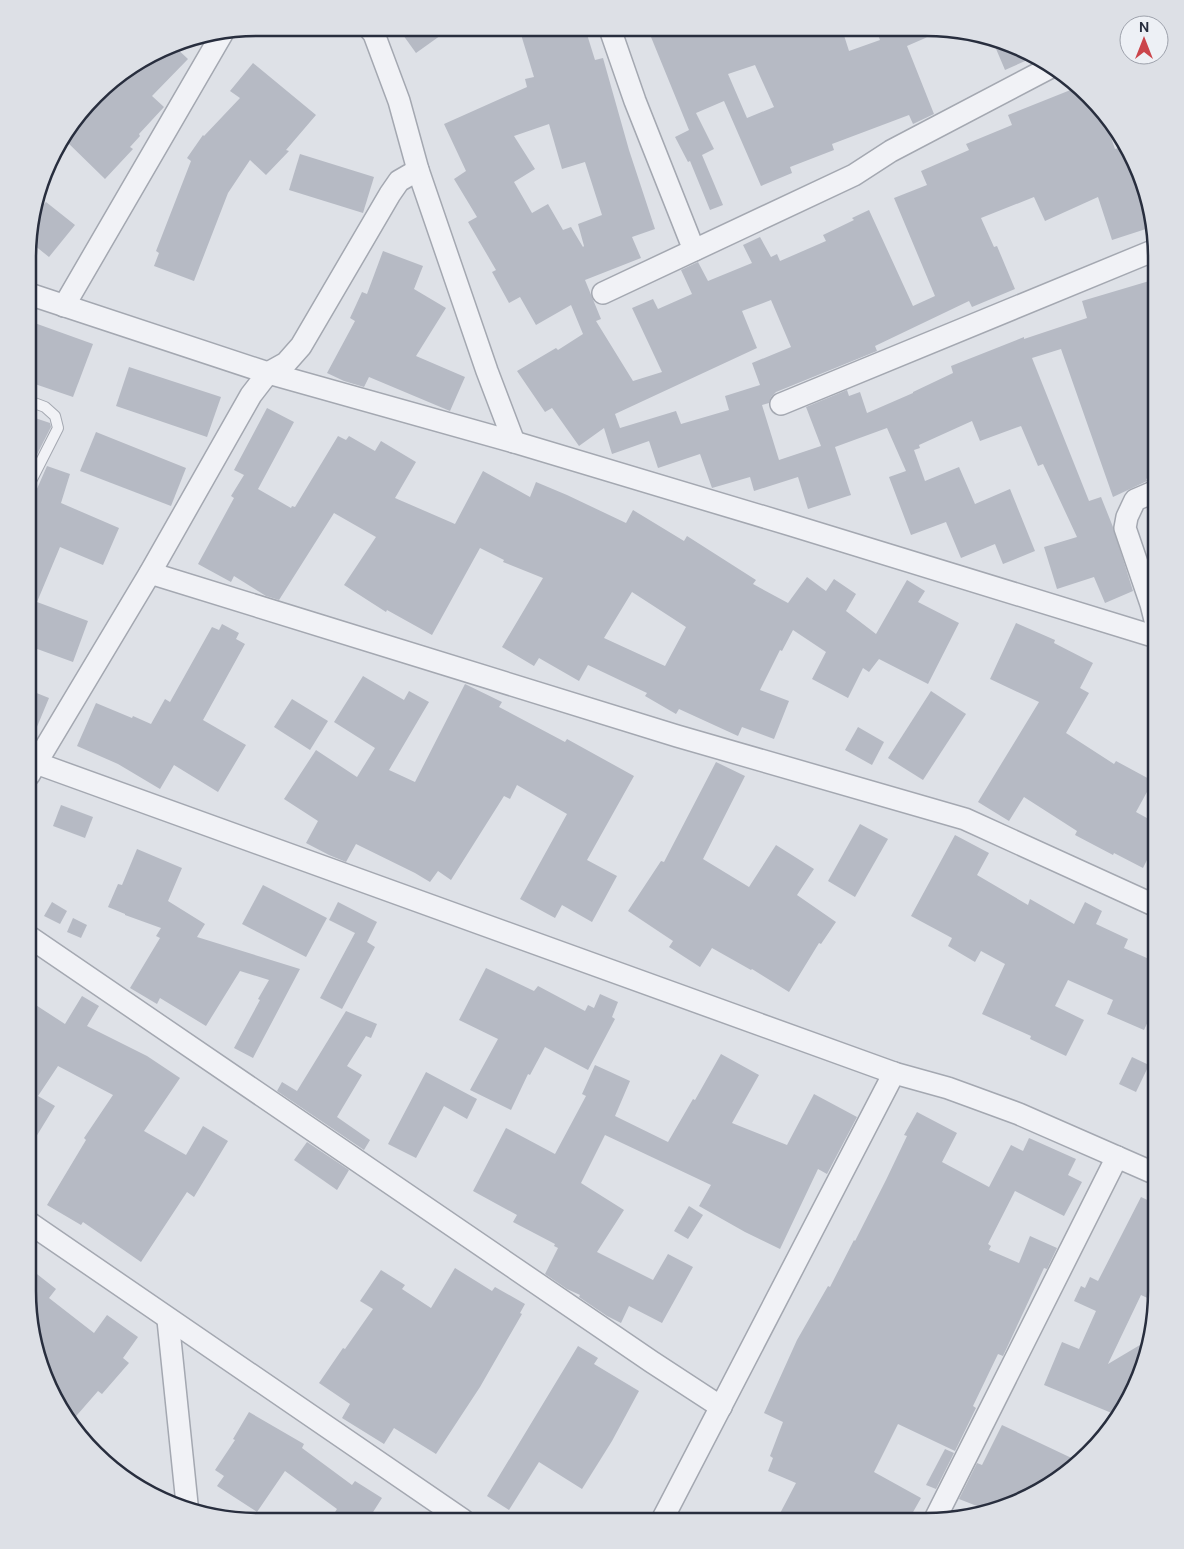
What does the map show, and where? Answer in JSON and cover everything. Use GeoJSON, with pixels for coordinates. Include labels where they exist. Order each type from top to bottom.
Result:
{"type":"FeatureCollection","features":[{"type":"Feature","properties":{"kind":"street"},"geometry":{"type":"LineString","coordinates":[[375,36],[398,102],[418,170],[514,442]]}},
{"type":"Feature","properties":{"kind":"street"},"geometry":{"type":"LineString","coordinates":[[613,36],[635,102],[694,250]]}},
{"type":"Feature","properties":{"kind":"street"},"geometry":{"type":"LineString","coordinates":[[64,306],[218,40]]}},
{"type":"Feature","properties":{"kind":"street"},"geometry":{"type":"LineString","coordinates":[[603,293],[854,174],[890,151],[1044,71]]}},
{"type":"Feature","properties":{"kind":"street"},"geometry":{"type":"LineString","coordinates":[[36,762],[150,573],[252,395],[268,373],[286,363],[301,346],[390,194],[400,181],[418,170]]}},
{"type":"Feature","properties":{"kind":"street"},"geometry":{"type":"LineString","coordinates":[[781,404],[1148,253]]}},
{"type":"Feature","properties":{"kind":"street"},"geometry":{"type":"LineString","coordinates":[[36,296],[268,373],[514,442],[1148,635]]}},
{"type":"Feature","properties":{"kind":"street"},"geometry":{"type":"LineString","coordinates":[[1148,494],[1135,500],[1127,517],[1125,528],[1148,595]]}},
{"type":"Feature","properties":{"kind":"street"},"geometry":{"type":"LineString","coordinates":[[150,573],[677,736],[965,819],[1148,902]]}},
{"type":"Feature","properties":{"kind":"street"},"geometry":{"type":"LineString","coordinates":[[36,770],[894,1073],[948,1088],[1019,1114],[1148,1171]]}},
{"type":"Feature","properties":{"kind":"street"},"geometry":{"type":"LineString","coordinates":[[36,941],[652,1362],[721,1407]]}},
{"type":"Feature","properties":{"kind":"street"},"geometry":{"type":"LineString","coordinates":[[666,1513],[894,1073]]}},
{"type":"Feature","properties":{"kind":"street"},"geometry":{"type":"LineString","coordinates":[[938,1512],[1117,1157]]}},
{"type":"Feature","properties":{"kind":"street"},"geometry":{"type":"LineString","coordinates":[[36,1228],[168,1320],[453,1513]]}},
{"type":"Feature","properties":{"kind":"street"},"geometry":{"type":"LineString","coordinates":[[168,1320],[186,1501]]}},
{"type":"Feature","properties":{"kind":"lane"},"geometry":{"type":"LineString","coordinates":[[36,404],[45,407],[56,416],[58,428],[36,471]]}},
{"type":"Feature","properties":{"kind":"building"},"geometry":{"type":"Polygon","coordinates":[[[404,36],[440,36],[416,53],[404,36]]]}},
{"type":"Feature","properties":{"kind":"building"},"geometry":{"type":"Polygon","coordinates":[[[521,36],[588,36],[595,60],[603,58],[629,150],[655,229],[632,237],[641,258],[585,280],[601,319],[596,321],[633,381],[662,372],[632,308],[653,299],[658,309],[692,294],[681,270],[698,262],[708,281],[752,263],[743,245],[760,237],[771,257],[777,254],[780,261],[826,241],[823,235],[854,220],[852,218],[869,210],[913,306],[935,296],[894,198],[927,185],[921,171],[969,150],[966,144],[1012,125],[1008,115],[1072,91],[1102,123],[1110,136],[1115,149],[1119,148],[1125,160],[1136,187],[1146,229],[1112,240],[1098,197],[1045,221],[1034,197],[981,218],[994,247],[997,246],[1015,289],[972,307],[969,301],[875,346],[877,351],[776,392],[771,397],[769,403],[762,405],[779,460],[821,446],[806,407],[847,390],[849,396],[860,392],[867,413],[953,373],[951,366],[1024,337],[1024,339],[1087,318],[1082,301],[1148,281],[1147,481],[1113,497],[1061,349],[1032,358],[1089,501],[1101,497],[1113,527],[1133,591],[1105,603],[1094,577],[1057,589],[1044,547],[1077,537],[1043,464],[1038,466],[1021,426],[980,441],[972,421],[919,445],[920,448],[914,450],[925,481],[959,467],[975,504],[1010,489],[1035,551],[1003,564],[995,544],[961,558],[946,522],[911,535],[889,477],[906,471],[887,428],[835,447],[851,495],[808,509],[798,477],[754,491],[750,477],[712,488],[700,454],[658,468],[649,441],[612,454],[604,428],[579,446],[552,408],[545,412],[517,371],[556,348],[558,350],[583,334],[571,305],[536,325],[520,297],[509,303],[492,272],[496,270],[468,222],[477,217],[454,179],[466,171],[444,124],[527,87],[525,79],[534,77],[521,36]],[[549,124],[514,136],[535,169],[514,182],[532,213],[548,204],[563,230],[571,227],[583,247],[578,224],[602,215],[585,162],[562,169],[549,124]],[[771,300],[742,311],[757,348],[615,414],[620,428],[676,411],[681,424],[729,410],[725,396],[760,385],[752,363],[791,347],[771,300]]]}},
{"type":"Feature","properties":{"kind":"building"},"geometry":{"type":"Polygon","coordinates":[[[844,36],[849,51],[880,40],[878,36],[929,36],[907,46],[934,114],[913,124],[909,115],[832,144],[834,150],[790,167],[792,173],[761,186],[724,101],[696,113],[714,149],[702,155],[723,205],[710,210],[690,161],[688,162],[675,137],[689,130],[651,37],[844,36]],[[755,65],[728,74],[747,118],[774,107],[755,65]]]}},
{"type":"Feature","properties":{"kind":"building"},"geometry":{"type":"Polygon","coordinates":[[[996,48],[1027,60],[1005,70],[996,48]]]}},
{"type":"Feature","properties":{"kind":"building"},"geometry":{"type":"Polygon","coordinates":[[[179,51],[188,59],[152,96],[164,107],[139,134],[140,136],[130,147],[133,149],[105,179],[68,143],[91,112],[112,91],[147,66],[179,51]]]}},
{"type":"Feature","properties":{"kind":"building"},"geometry":{"type":"Polygon","coordinates":[[[253,63],[316,115],[286,150],[289,151],[266,175],[250,160],[228,193],[194,281],[154,266],[159,253],[156,251],[191,161],[187,158],[203,135],[240,98],[230,91],[253,63]]]}},
{"type":"Feature","properties":{"kind":"building"},"geometry":{"type":"Polygon","coordinates":[[[300,154],[374,177],[363,213],[289,190],[300,154]]]}},
{"type":"Feature","properties":{"kind":"building"},"geometry":{"type":"Polygon","coordinates":[[[46,202],[75,225],[49,257],[37,247],[41,215],[43,204],[46,202]]]}},
{"type":"Feature","properties":{"kind":"building"},"geometry":{"type":"Polygon","coordinates":[[[383,251],[423,266],[414,289],[446,308],[416,356],[465,377],[450,411],[369,377],[364,387],[327,373],[355,321],[350,318],[362,292],[367,294],[383,251]]]}},
{"type":"Feature","properties":{"kind":"building"},"geometry":{"type":"Polygon","coordinates":[[[36,324],[93,344],[73,397],[36,384],[36,324]]]}},
{"type":"Feature","properties":{"kind":"building"},"geometry":{"type":"Polygon","coordinates":[[[129,367],[221,397],[207,437],[116,406],[129,367]]]}},
{"type":"Feature","properties":{"kind":"building"},"geometry":{"type":"Polygon","coordinates":[[[267,408],[294,422],[258,489],[291,508],[292,506],[295,507],[338,436],[346,440],[349,436],[375,451],[381,441],[416,462],[395,498],[455,524],[483,471],[530,497],[536,482],[626,523],[633,510],[684,541],[687,536],[756,580],[753,584],[788,603],[807,577],[826,591],[834,579],[856,594],[846,611],[876,634],[907,580],[925,591],[918,602],[959,623],[928,684],[879,659],[869,672],[863,668],[848,698],[812,679],[826,652],[793,630],[782,651],[780,650],[760,690],[789,701],[774,739],[742,727],[738,736],[679,709],[676,714],[645,696],[647,693],[588,665],[579,681],[539,658],[534,666],[502,647],[543,578],[503,562],[504,560],[480,548],[432,635],[387,610],[386,612],[344,585],[376,537],[334,513],[279,600],[266,596],[234,576],[231,582],[198,564],[234,498],[231,496],[244,475],[234,470],[267,408]],[[632,592],[604,638],[665,666],[686,627],[632,592]]]}},
{"type":"Feature","properties":{"kind":"building"},"geometry":{"type":"Polygon","coordinates":[[[36,418],[50,423],[51,427],[36,456],[36,418]]]}},
{"type":"Feature","properties":{"kind":"building"},"geometry":{"type":"Polygon","coordinates":[[[96,432],[186,468],[171,506],[80,471],[96,432]]]}},
{"type":"Feature","properties":{"kind":"building"},"geometry":{"type":"Polygon","coordinates":[[[47,466],[70,474],[61,503],[119,528],[103,565],[60,547],[37,602],[88,621],[73,662],[36,649],[36,491],[47,466]]]}},
{"type":"Feature","properties":{"kind":"building"},"geometry":{"type":"Polygon","coordinates":[[[1016,623],[1055,640],[1054,643],[1093,663],[1080,688],[1089,693],[1066,733],[1114,764],[1116,761],[1148,778],[1148,790],[1136,812],[1148,819],[1148,858],[1143,868],[1075,835],[1077,831],[1024,797],[1009,821],[978,802],[1039,702],[990,679],[1016,623]]]}},
{"type":"Feature","properties":{"kind":"building"},"geometry":{"type":"Polygon","coordinates":[[[222,624],[239,633],[236,639],[245,644],[203,720],[246,745],[218,792],[174,765],[160,789],[118,764],[77,746],[96,703],[151,724],[165,699],[170,702],[212,627],[219,630],[222,624]]]}},
{"type":"Feature","properties":{"kind":"building"},"geometry":{"type":"Polygon","coordinates":[[[363,676],[404,700],[409,691],[429,702],[389,770],[415,782],[465,684],[502,702],[499,707],[565,742],[567,739],[634,776],[587,860],[617,876],[592,922],[562,905],[555,918],[520,899],[567,814],[517,785],[510,799],[504,796],[451,880],[438,871],[430,882],[356,844],[346,862],[306,843],[318,821],[284,799],[316,750],[357,777],[375,748],[334,722],[363,676]]]}},
{"type":"Feature","properties":{"kind":"building"},"geometry":{"type":"Polygon","coordinates":[[[931,691],[966,714],[923,780],[888,758],[931,691]]]}},
{"type":"Feature","properties":{"kind":"building"},"geometry":{"type":"Polygon","coordinates":[[[36,693],[49,698],[36,729],[36,693]]]}},
{"type":"Feature","properties":{"kind":"building"},"geometry":{"type":"Polygon","coordinates":[[[292,699],[328,721],[310,750],[274,727],[292,699]]]}},
{"type":"Feature","properties":{"kind":"building"},"geometry":{"type":"Polygon","coordinates":[[[858,727],[884,742],[872,765],[845,750],[858,727]]]}},
{"type":"Feature","properties":{"kind":"building"},"geometry":{"type":"Polygon","coordinates":[[[716,762],[745,776],[703,859],[749,887],[776,845],[814,869],[797,895],[836,922],[821,944],[819,943],[789,992],[752,969],[712,948],[700,967],[669,947],[673,941],[628,911],[661,861],[664,862],[716,762]]]}},
{"type":"Feature","properties":{"kind":"building"},"geometry":{"type":"Polygon","coordinates":[[[61,805],[93,817],[85,838],[53,826],[61,805]]]}},
{"type":"Feature","properties":{"kind":"building"},"geometry":{"type":"Polygon","coordinates":[[[860,824],[888,839],[855,897],[828,881],[860,824]]]}},
{"type":"Feature","properties":{"kind":"building"},"geometry":{"type":"Polygon","coordinates":[[[955,835],[989,853],[977,875],[1028,905],[1030,899],[1074,924],[1085,902],[1102,911],[1096,924],[1128,939],[1124,948],[1148,958],[1148,1021],[1144,1030],[1107,1014],[1113,1000],[1068,980],[1055,1006],[1084,1020],[1066,1056],[1030,1039],[1031,1036],[982,1014],[1005,964],[981,951],[975,962],[948,946],[952,938],[911,916],[955,835]]]}},
{"type":"Feature","properties":{"kind":"building"},"geometry":{"type":"Polygon","coordinates":[[[137,849],[182,868],[168,901],[205,924],[197,937],[300,969],[253,1058],[234,1048],[269,980],[240,971],[206,1026],[160,998],[157,1004],[130,988],[160,938],[156,936],[161,928],[108,907],[118,884],[122,885],[137,849]]]}},
{"type":"Feature","properties":{"kind":"building"},"geometry":{"type":"Polygon","coordinates":[[[263,885],[327,918],[306,957],[242,924],[263,885]]]}},
{"type":"Feature","properties":{"kind":"building"},"geometry":{"type":"Polygon","coordinates":[[[52,902],[67,911],[60,924],[44,916],[52,902]]]}},
{"type":"Feature","properties":{"kind":"building"},"geometry":{"type":"Polygon","coordinates":[[[338,902],[377,922],[367,942],[375,947],[342,1009],[320,998],[355,933],[329,920],[338,902]]]}},
{"type":"Feature","properties":{"kind":"building"},"geometry":{"type":"Polygon","coordinates":[[[73,918],[87,925],[81,938],[67,932],[73,918]]]}},
{"type":"Feature","properties":{"kind":"building"},"geometry":{"type":"Polygon","coordinates":[[[486,968],[534,991],[538,986],[585,1011],[588,1005],[594,1008],[600,994],[618,1002],[612,1017],[615,1019],[588,1070],[545,1047],[530,1075],[528,1074],[511,1110],[470,1090],[498,1039],[459,1020],[486,968]]]}},
{"type":"Feature","properties":{"kind":"building"},"geometry":{"type":"Polygon","coordinates":[[[82,996],[99,1006],[87,1026],[147,1056],[180,1078],[144,1131],[186,1155],[203,1126],[228,1141],[194,1197],[187,1192],[141,1262],[83,1222],[81,1225],[47,1205],[86,1140],[84,1138],[113,1095],[58,1066],[38,1096],[55,1106],[36,1137],[36,1005],[65,1024],[82,996]]]}},
{"type":"Feature","properties":{"kind":"building"},"geometry":{"type":"Polygon","coordinates":[[[346,1011],[377,1024],[371,1038],[366,1036],[347,1066],[362,1075],[337,1117],[370,1140],[364,1150],[277,1091],[282,1082],[297,1091],[346,1011]]]}},
{"type":"Feature","properties":{"kind":"building"},"geometry":{"type":"Polygon","coordinates":[[[721,1054],[759,1075],[732,1123],[787,1145],[814,1094],[857,1117],[827,1174],[818,1169],[780,1249],[699,1206],[711,1185],[605,1135],[581,1183],[624,1210],[597,1252],[653,1280],[668,1254],[693,1267],[662,1323],[629,1306],[621,1323],[607,1316],[579,1297],[580,1295],[567,1289],[545,1274],[558,1248],[554,1246],[555,1244],[513,1222],[517,1215],[473,1191],[506,1128],[555,1154],[586,1096],[582,1094],[595,1065],[630,1081],[615,1116],[668,1142],[721,1054]]]}},
{"type":"Feature","properties":{"kind":"building"},"geometry":{"type":"Polygon","coordinates":[[[1132,1057],[1148,1065],[1136,1092],[1119,1084],[1132,1057]]]}},
{"type":"Feature","properties":{"kind":"building"},"geometry":{"type":"Polygon","coordinates":[[[426,1072],[477,1099],[467,1119],[444,1106],[416,1158],[388,1144],[426,1072]]]}},
{"type":"Feature","properties":{"kind":"building"},"geometry":{"type":"Polygon","coordinates":[[[917,1112],[957,1133],[942,1162],[989,1187],[1011,1145],[1023,1151],[1029,1138],[1076,1159],[1068,1175],[1082,1182],[1064,1216],[1015,1191],[988,1244],[991,1246],[989,1250],[1019,1263],[1030,1236],[1057,1248],[1047,1269],[1044,1268],[1003,1356],[998,1354],[973,1406],[976,1408],[955,1451],[898,1424],[874,1472],[921,1498],[913,1513],[780,1513],[796,1483],[768,1471],[773,1458],[770,1456],[783,1422],[764,1413],[797,1340],[828,1286],[830,1287],[886,1180],[907,1136],[904,1135],[917,1112]]]}},
{"type":"Feature","properties":{"kind":"building"},"geometry":{"type":"Polygon","coordinates":[[[307,1142],[349,1170],[337,1190],[294,1160],[307,1142]]]}},
{"type":"Feature","properties":{"kind":"building"},"geometry":{"type":"Polygon","coordinates":[[[1141,1197],[1148,1200],[1147,1298],[1141,1295],[1108,1364],[1141,1345],[1134,1367],[1124,1391],[1111,1413],[1044,1385],[1062,1342],[1079,1349],[1096,1311],[1074,1301],[1081,1286],[1085,1288],[1090,1277],[1098,1281],[1141,1197]]]}},
{"type":"Feature","properties":{"kind":"building"},"geometry":{"type":"Polygon","coordinates":[[[689,1206],[703,1215],[688,1239],[674,1231],[689,1206]]]}},
{"type":"Feature","properties":{"kind":"building"},"geometry":{"type":"Polygon","coordinates":[[[455,1268],[492,1291],[495,1287],[525,1304],[520,1313],[522,1314],[480,1387],[436,1454],[394,1428],[384,1444],[342,1418],[350,1404],[319,1383],[373,1309],[360,1301],[381,1270],[405,1285],[402,1289],[431,1308],[455,1268]]]}},
{"type":"Feature","properties":{"kind":"building"},"geometry":{"type":"Polygon","coordinates":[[[36,1273],[56,1289],[49,1298],[94,1333],[107,1315],[138,1337],[123,1358],[129,1363],[102,1394],[98,1391],[76,1417],[59,1389],[44,1348],[38,1319],[36,1273]]]}},
{"type":"Feature","properties":{"kind":"building"},"geometry":{"type":"Polygon","coordinates":[[[578,1346],[598,1358],[594,1364],[639,1391],[612,1441],[582,1489],[539,1462],[509,1510],[487,1496],[578,1346]]]}},
{"type":"Feature","properties":{"kind":"building"},"geometry":{"type":"Polygon","coordinates":[[[249,1412],[304,1444],[302,1448],[352,1485],[355,1481],[382,1498],[372,1513],[334,1513],[337,1509],[285,1471],[257,1512],[217,1486],[224,1476],[215,1470],[235,1440],[233,1439],[249,1412]]]}},
{"type":"Feature","properties":{"kind":"building"},"geometry":{"type":"Polygon","coordinates":[[[1002,1425],[1072,1458],[1024,1490],[997,1501],[977,1506],[959,1499],[977,1463],[982,1465],[1002,1425]]]}},
{"type":"Feature","properties":{"kind":"building"},"geometry":{"type":"Polygon","coordinates":[[[945,1449],[954,1453],[936,1489],[926,1485],[945,1449]]]}}]}
